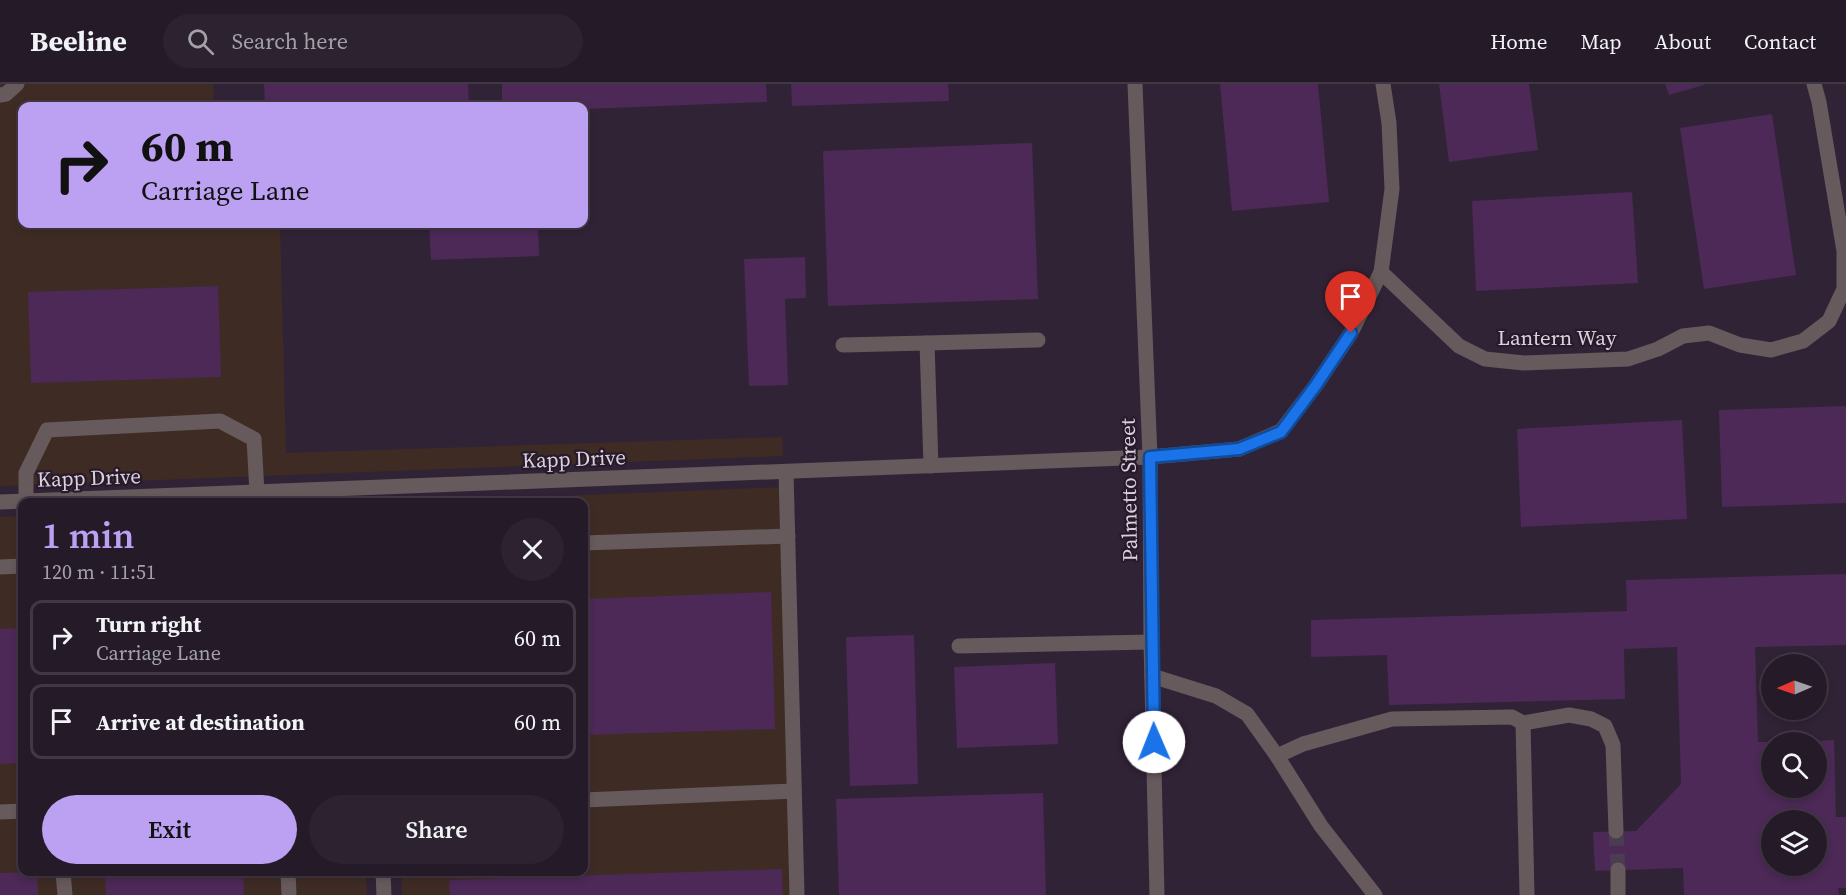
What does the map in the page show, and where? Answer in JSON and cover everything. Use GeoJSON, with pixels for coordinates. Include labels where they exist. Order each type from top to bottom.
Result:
{"type":"FeatureCollection","features":[{"type":"Feature","properties":{"kind":"street"},"geometry":{"type":"LineString","coordinates":[[0,95],[6,94],[17,84]]}},
{"type":"Feature","properties":{"kind":"street","name":"Palmetto Street"},"geometry":{"type":"LineString","coordinates":[[1135,84],[1150,457],[1151,642],[1157,895]]}},
{"type":"Feature","properties":{"kind":"street"},"geometry":{"type":"LineString","coordinates":[[1382,273],[1392,189],[1389,123],[1383,84]]}},
{"type":"Feature","properties":{"kind":"street","name":"Lantern Way"},"geometry":{"type":"LineString","coordinates":[[1382,273],[1459,346],[1485,359],[1524,363],[1628,359],[1658,349],[1683,336],[1709,333],[1740,345],[1771,350],[1803,341],[1829,321],[1844,289],[1844,251],[1814,84]]}},
{"type":"Feature","properties":{"kind":"street","name":"Kapp Drive"},"geometry":{"type":"LineString","coordinates":[[126,498],[257,493],[278,497],[372,496],[786,472],[1150,457],[1239,449],[1281,432],[1351,333],[1382,273]]}},
{"type":"Feature","properties":{"kind":"street"},"geometry":{"type":"LineString","coordinates":[[843,345],[1038,340]]}},
{"type":"Feature","properties":{"kind":"street"},"geometry":{"type":"LineString","coordinates":[[927,343],[931,466]]}},
{"type":"Feature","properties":{"kind":"street"},"geometry":{"type":"LineString","coordinates":[[26,498],[26,473],[47,430],[220,421],[254,439],[257,493]]}},
{"type":"Feature","properties":{"kind":"street"},"geometry":{"type":"LineString","coordinates":[[786,472],[797,895]]}},
{"type":"Feature","properties":{"kind":"street","name":"Kapp Drive"},"geometry":{"type":"LineString","coordinates":[[0,502],[18,501]]}},
{"type":"Feature","properties":{"kind":"street"},"geometry":{"type":"LineString","coordinates":[[588,543],[788,536]]}},
{"type":"Feature","properties":{"kind":"street"},"geometry":{"type":"LineString","coordinates":[[0,567],[18,566]]}},
{"type":"Feature","properties":{"kind":"street"},"geometry":{"type":"LineString","coordinates":[[959,646],[1151,642]]}},
{"type":"Feature","properties":{"kind":"street"},"geometry":{"type":"LineString","coordinates":[[1152,676],[1216,696],[1247,714],[1277,756],[1321,826],[1375,895]]}},
{"type":"Feature","properties":{"kind":"street"},"geometry":{"type":"LineString","coordinates":[[1277,756],[1303,744],[1392,720],[1512,717],[1523,723],[1569,715],[1591,719],[1605,726],[1613,745],[1616,831]]}},
{"type":"Feature","properties":{"kind":"street"},"geometry":{"type":"LineString","coordinates":[[1523,723],[1527,895]]}},
{"type":"Feature","properties":{"kind":"street"},"geometry":{"type":"LineString","coordinates":[[588,800],[794,791]]}},
{"type":"Feature","properties":{"kind":"street"},"geometry":{"type":"LineString","coordinates":[[0,812],[18,811]]}},
{"type":"Feature","properties":{"kind":"street"},"geometry":{"type":"LineString","coordinates":[[1618,870],[1618,895]]}},
{"type":"Feature","properties":{"kind":"street"},"geometry":{"type":"LineString","coordinates":[[63,876],[64,895]]}},
{"type":"Feature","properties":{"kind":"street"},"geometry":{"type":"LineString","coordinates":[[288,876],[289,895]]}},
{"type":"Feature","properties":{"kind":"street"},"geometry":{"type":"LineString","coordinates":[[383,876],[384,895]]}},
{"type":"Feature","properties":{"kind":"shaded area"},"geometry":{"type":"Polygon","coordinates":[[[0,84],[213,84],[214,102],[18,102],[18,228],[280,228],[286,453],[782,437],[783,456],[0,486],[0,84]]]}},
{"type":"Feature","properties":{"kind":"shaded area"},"geometry":{"type":"Polygon","coordinates":[[[784,487],[801,895],[402,895],[401,876],[588,876],[588,498],[513,498],[784,487]]]}},
{"type":"Feature","properties":{"kind":"shaded area"},"geometry":{"type":"Polygon","coordinates":[[[18,516],[18,876],[366,876],[367,895],[0,895],[0,517],[18,516]]]}},
{"type":"Feature","properties":{"kind":"building"},"geometry":{"type":"Polygon","coordinates":[[[264,84],[468,84],[469,102],[265,102],[264,84]]]}},
{"type":"Feature","properties":{"kind":"building"},"geometry":{"type":"Polygon","coordinates":[[[502,84],[766,84],[767,102],[588,109],[588,102],[502,102],[502,84]]]}},
{"type":"Feature","properties":{"kind":"building"},"geometry":{"type":"Polygon","coordinates":[[[791,84],[948,84],[949,101],[792,106],[791,84]]]}},
{"type":"Feature","properties":{"kind":"building"},"geometry":{"type":"Polygon","coordinates":[[[1220,84],[1318,84],[1329,202],[1232,211],[1220,84]]]}},
{"type":"Feature","properties":{"kind":"building"},"geometry":{"type":"Polygon","coordinates":[[[1439,84],[1529,84],[1538,150],[1449,162],[1439,84]]]}},
{"type":"Feature","properties":{"kind":"building"},"geometry":{"type":"Polygon","coordinates":[[[1665,84],[1704,84],[1704,85],[1669,95],[1665,84]]]}},
{"type":"Feature","properties":{"kind":"building"},"geometry":{"type":"Polygon","coordinates":[[[1772,114],[1796,275],[1704,289],[1680,128],[1772,114]]]}},
{"type":"Feature","properties":{"kind":"building"},"geometry":{"type":"Polygon","coordinates":[[[1032,143],[1038,299],[828,306],[823,151],[1032,143]]]}},
{"type":"Feature","properties":{"kind":"building"},"geometry":{"type":"Polygon","coordinates":[[[1632,192],[1638,283],[1476,291],[1472,201],[1632,192]]]}},
{"type":"Feature","properties":{"kind":"building"},"geometry":{"type":"Polygon","coordinates":[[[429,228],[538,228],[539,256],[431,260],[429,228]]]}},
{"type":"Feature","properties":{"kind":"building"},"geometry":{"type":"Polygon","coordinates":[[[805,257],[806,298],[785,299],[788,385],[749,386],[744,259],[805,257]]]}},
{"type":"Feature","properties":{"kind":"building"},"geometry":{"type":"Polygon","coordinates":[[[218,286],[221,377],[31,383],[28,292],[218,286]]]}},
{"type":"Feature","properties":{"kind":"building"},"geometry":{"type":"Polygon","coordinates":[[[1846,406],[1846,503],[1722,507],[1719,410],[1846,406]]]}},
{"type":"Feature","properties":{"kind":"building"},"geometry":{"type":"Polygon","coordinates":[[[1682,420],[1687,519],[1521,527],[1517,429],[1682,420]]]}},
{"type":"Feature","properties":{"kind":"building"},"geometry":{"type":"Polygon","coordinates":[[[1846,574],[1846,645],[1755,647],[1758,742],[1761,742],[1761,798],[1827,798],[1827,740],[1834,740],[1836,817],[1846,817],[1846,888],[1838,888],[1839,895],[1684,895],[1683,868],[1595,871],[1593,832],[1636,831],[1681,784],[1677,647],[1624,649],[1625,699],[1389,705],[1387,655],[1311,657],[1311,620],[1627,611],[1626,580],[1846,574]]]}},
{"type":"Feature","properties":{"kind":"building"},"geometry":{"type":"Polygon","coordinates":[[[771,592],[775,729],[588,735],[588,599],[771,592]]]}},
{"type":"Feature","properties":{"kind":"building"},"geometry":{"type":"Polygon","coordinates":[[[18,628],[18,763],[0,764],[0,629],[18,628]]]}},
{"type":"Feature","properties":{"kind":"building"},"geometry":{"type":"Polygon","coordinates":[[[914,635],[918,784],[850,786],[846,637],[914,635]]]}},
{"type":"Feature","properties":{"kind":"building"},"geometry":{"type":"Polygon","coordinates":[[[1055,663],[1058,744],[957,748],[954,667],[1055,663]]]}},
{"type":"Feature","properties":{"kind":"building"},"geometry":{"type":"Polygon","coordinates":[[[1043,793],[1046,895],[839,895],[836,799],[1043,793]]]}},
{"type":"Feature","properties":{"kind":"building"},"geometry":{"type":"Polygon","coordinates":[[[782,869],[783,895],[450,895],[449,880],[782,869]]]}},
{"type":"Feature","properties":{"kind":"building"},"geometry":{"type":"Polygon","coordinates":[[[0,873],[18,873],[18,876],[37,876],[38,895],[0,895],[0,873]]]}},
{"type":"Feature","properties":{"kind":"building"},"geometry":{"type":"Polygon","coordinates":[[[105,876],[243,876],[244,895],[106,895],[105,876]]]}},
{"type":"Feature","properties":{"kind":"tunnel"},"geometry":{"type":"LineString","coordinates":[[1616,831],[1618,870]]}},
{"type":"Feature","properties":{"kind":"route"},"geometry":{"type":"LineString","coordinates":[[1154,742],[1150,457],[1239,449],[1281,432],[1351,333]]}}]}
